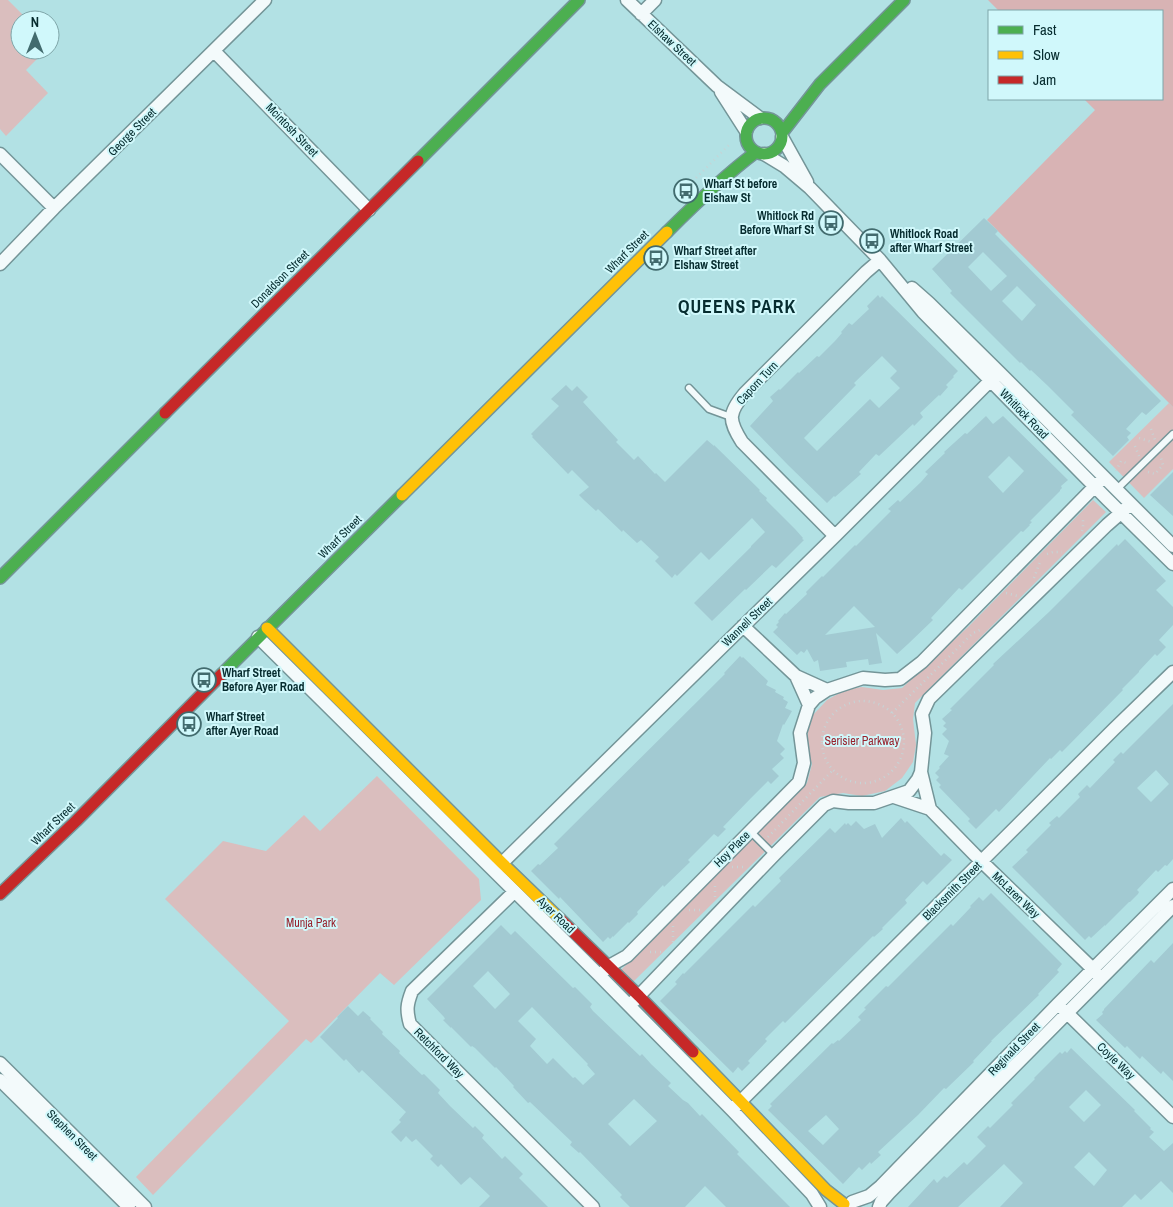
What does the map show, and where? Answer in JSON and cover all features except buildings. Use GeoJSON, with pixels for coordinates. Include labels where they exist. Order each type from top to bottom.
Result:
{"type":"FeatureCollection","features":[{"type":"Feature","properties":{"kind":"street","name":"George Street"},"geometry":{"type":"LineString","coordinates":[[0,264],[54,208],[265,0]]}},
{"type":"Feature","properties":{"kind":"street","name":"Donaldson Street"},"geometry":{"type":"LineString","coordinates":[[0,578],[579,0]]}},
{"type":"Feature","properties":{"kind":"street","name":"Elshaw Street"},"geometry":{"type":"LineString","coordinates":[[627,0],[717,86],[769,117]]}},
{"type":"Feature","properties":{"kind":"street"},"geometry":{"type":"LineString","coordinates":[[641,14],[655,0]]}},
{"type":"Feature","properties":{"kind":"street"},"geometry":{"type":"LineString","coordinates":[[782,135],[780,127],[769,117],[751,122],[746,135],[749,146],[760,153],[776,149],[782,135],[820,84],[904,0]]}},
{"type":"Feature","properties":{"kind":"street","name":"Mcintosh Street"},"geometry":{"type":"LineString","coordinates":[[214,51],[369,210]]}},
{"type":"Feature","properties":{"kind":"street"},"geometry":{"type":"LineString","coordinates":[[791,104],[820,84]]}},
{"type":"Feature","properties":{"kind":"street","name":"Elshaw Street"},"geometry":{"type":"LineString","coordinates":[[717,86],[746,135]]}},
{"type":"Feature","properties":{"kind":"street","name":"Wharf Street"},"geometry":{"type":"LineString","coordinates":[[699,200],[732,150],[746,135]]}},
{"type":"Feature","properties":{"kind":"street","name":"Whitlock Road"},"geometry":{"type":"LineString","coordinates":[[782,135],[810,188]]}},
{"type":"Feature","properties":{"kind":"street","name":"Whitlock Road"},"geometry":{"type":"LineString","coordinates":[[760,153],[784,166],[810,188],[880,260],[923,312],[1117,489],[1126,508],[1173,564]]}},
{"type":"Feature","properties":{"kind":"street","name":"Wharf Street"},"geometry":{"type":"LineString","coordinates":[[0,894],[71,826],[267,628],[699,200],[746,160],[760,153]]}},
{"type":"Feature","properties":{"kind":"street"},"geometry":{"type":"LineString","coordinates":[[0,154],[54,208]]}},
{"type":"Feature","properties":{"kind":"street","name":"Caporn Turn"},"geometry":{"type":"LineString","coordinates":[[835,536],[742,442],[735,430],[732,417],[736,403],[745,393],[880,260]]}},
{"type":"Feature","properties":{"kind":"street","name":"Whitlock Road"},"geometry":{"type":"LineString","coordinates":[[995,376],[1094,486],[1126,508],[1173,546]]}},
{"type":"Feature","properties":{"kind":"street","name":"Wannell Street"},"geometry":{"type":"LineString","coordinates":[[498,867],[995,376]]}},
{"type":"Feature","properties":{"kind":"street"},"geometry":{"type":"LineString","coordinates":[[743,626],[796,676],[812,702],[827,690],[863,678],[900,679],[922,662],[1104,477]]}},
{"type":"Feature","properties":{"kind":"street"},"geometry":{"type":"LineString","coordinates":[[930,809],[921,772],[924,733],[922,714],[929,699],[1106,524],[1126,508]]}},
{"type":"Feature","properties":{"kind":"street","name":"Ayer Road"},"geometry":{"type":"LineString","coordinates":[[267,628],[498,867],[514,892],[630,1006],[826,1190],[845,1204]]}},
{"type":"Feature","properties":{"kind":"street","name":"Ayer Road"},"geometry":{"type":"LineString","coordinates":[[258,637],[498,867],[609,966],[639,996],[737,1106],[812,1194],[820,1207]]}},
{"type":"Feature","properties":{"kind":"street","name":"Blacksmith Street"},"geometry":{"type":"LineString","coordinates":[[737,1106],[981,861],[1173,672]]}},
{"type":"Feature","properties":{"kind":"street"},"geometry":{"type":"LineString","coordinates":[[796,676],[827,690]]}},
{"type":"Feature","properties":{"kind":"street","name":"Hoy Place"},"geometry":{"type":"LineString","coordinates":[[599,975],[609,966],[628,956],[799,782],[804,763],[800,733],[812,702]]}},
{"type":"Feature","properties":{"kind":"street"},"geometry":{"type":"LineString","coordinates":[[630,1006],[824,805],[833,802],[874,803],[894,797],[909,791],[921,772]]}},
{"type":"Feature","properties":{"kind":"street","name":"McLaren Way"},"geometry":{"type":"LineString","coordinates":[[894,797],[930,809],[1098,974]]}},
{"type":"Feature","properties":{"kind":"street","name":"Reginald Street"},"geometry":{"type":"LineString","coordinates":[[845,1204],[869,1196],[881,1186],[1098,974],[1166,913],[1173,889]]}},
{"type":"Feature","properties":{"kind":"street","name":"Retchford Way"},"geometry":{"type":"LineString","coordinates":[[514,892],[412,991],[407,1008],[410,1024],[593,1207]]}},
{"type":"Feature","properties":{"kind":"street","name":"Reginald Street"},"geometry":{"type":"LineString","coordinates":[[879,1207],[889,1193],[1063,1009]]}},
{"type":"Feature","properties":{"kind":"street","name":"Coyle Way"},"geometry":{"type":"LineString","coordinates":[[1063,1009],[1173,1117]]}},
{"type":"Feature","properties":{"kind":"street","name":"Stephen Street"},"geometry":{"type":"LineString","coordinates":[[0,1063],[145,1207]]}},
{"type":"Feature","properties":{"kind":"street","name":"Stephen Street"},"geometry":{"type":"LineString","coordinates":[[0,1080],[129,1207]]}},
{"type":"Feature","properties":{"kind":"street"},"geometry":{"type":"LineString","coordinates":[[845,1204],[858,1203],[865,1207]]}},
{"type":"Feature","properties":{"kind":"lane"},"geometry":{"type":"LineString","coordinates":[[689,388],[709,409],[732,417]]}},
{"type":"Feature","properties":{"kind":"lane"},"geometry":{"type":"LineString","coordinates":[[1117,489],[1173,434]]}},
{"type":"Feature","properties":{"kind":"lane"},"geometry":{"type":"LineString","coordinates":[[750,831],[774,855]]}},
{"type":"Feature","properties":{"kind":"path"},"geometry":{"type":"LineString","coordinates":[[689,185],[732,150]]}},
{"type":"Feature","properties":{"kind":"path"},"geometry":{"type":"LineString","coordinates":[[1033,582],[1037,567],[1043,558],[1051,552],[1062,552]]}},
{"type":"Feature","properties":{"kind":"path"},"geometry":{"type":"LineString","coordinates":[[867,701],[881,705],[892,713],[900,723],[904,736],[904,748],[900,761],[892,771],[881,778],[869,782],[856,782],[844,778],[833,770],[826,758],[822,744],[824,730],[830,718],[840,708],[853,702],[867,701]]}},
{"type":"Feature","properties":{"kind":"path"},"geometry":{"type":"LineString","coordinates":[[762,843],[833,770]]}},
{"type":"Feature","properties":{"kind":"path"},"geometry":{"type":"LineString","coordinates":[[727,868],[747,866],[740,873]]}},
{"type":"Feature","properties":{"kind":"path"},"geometry":{"type":"LineString","coordinates":[[716,880],[715,899],[721,892]]}},
{"type":"Feature","properties":{"kind":"path"},"geometry":{"type":"LineString","coordinates":[[698,917],[709,904]]}},
{"type":"Feature","properties":{"kind":"path"},"geometry":{"type":"LineString","coordinates":[[658,958],[679,936]]}},
{"type":"Feature","properties":{"kind":"green space"},"geometry":{"type":"Polygon","coordinates":[[[0,0],[8,0],[18,10],[10,10],[10,60],[36,60],[26,70],[48,93],[6,136],[0,129],[0,0]]]}},
{"type":"Feature","properties":{"kind":"green space"},"geometry":{"type":"Polygon","coordinates":[[[1169,403],[1173,407],[1173,469],[1144,498],[1109,462],[1169,403]]]}},
{"type":"Feature","properties":{"kind":"green space","name":"Serisier Parkway"},"geometry":{"type":"Polygon","coordinates":[[[1093,500],[1106,512],[915,703],[913,719],[916,745],[913,762],[902,778],[885,791],[862,796],[843,793],[820,797],[633,982],[621,970],[807,783],[812,764],[806,745],[808,732],[813,715],[827,700],[845,690],[862,687],[883,690],[902,688],[968,627],[1093,500]]]}},
{"type":"Feature","properties":{"kind":"green space","name":"Munja Park"},"geometry":{"type":"Polygon","coordinates":[[[377,776],[479,879],[481,900],[394,985],[380,973],[311,1043],[306,1039],[153,1195],[136,1177],[289,1021],[165,899],[223,841],[266,851],[304,815],[320,831],[377,776]]]}},
{"type":"Feature","properties":{"kind":"shaded area"},"geometry":{"type":"Polygon","coordinates":[[[988,0],[1173,0],[1173,407],[987,220],[1095,110],[1085,100],[1163,100],[1163,10],[998,10],[988,0]]]}},
{"type":"Feature","properties":{"kind":"traffic: fast"},"geometry":{"type":"LineString","coordinates":[[418,161],[579,0]]}},
{"type":"Feature","properties":{"kind":"traffic: fast"},"geometry":{"type":"LineString","coordinates":[[782,133],[820,84],[904,0]]}},
{"type":"Feature","properties":{"kind":"traffic: fast"},"geometry":{"type":"LineString","coordinates":[[764,118],[771,119],[777,123],[781,129],[782,136],[781,143],[777,149],[771,153],[764,154],[757,153],[751,149],[747,143],[746,136],[747,129],[751,123],[757,119],[764,118]]}},
{"type":"Feature","properties":{"kind":"traffic: fast"},"geometry":{"type":"LineString","coordinates":[[667,232],[710,190],[756,152]]}},
{"type":"Feature","properties":{"kind":"traffic: fast"},"geometry":{"type":"LineString","coordinates":[[0,578],[165,413]]}},
{"type":"Feature","properties":{"kind":"traffic: fast"},"geometry":{"type":"LineString","coordinates":[[222,674],[402,495]]}},
{"type":"Feature","properties":{"kind":"traffic: slow"},"geometry":{"type":"LineString","coordinates":[[402,495],[667,232]]}},
{"type":"Feature","properties":{"kind":"traffic: slow"},"geometry":{"type":"LineString","coordinates":[[267,628],[560,919]]}},
{"type":"Feature","properties":{"kind":"traffic: slow"},"geometry":{"type":"LineString","coordinates":[[693,1052],[826,1190],[844,1204]]}},
{"type":"Feature","properties":{"kind":"traffic: jam"},"geometry":{"type":"LineString","coordinates":[[165,413],[418,161]]}},
{"type":"Feature","properties":{"kind":"traffic: jam"},"geometry":{"type":"LineString","coordinates":[[0,894],[76,821],[222,674]]}},
{"type":"Feature","properties":{"kind":"traffic: jam"},"geometry":{"type":"LineString","coordinates":[[560,919],[693,1052]]}},
{"type":"Feature","properties":{"kind":"place","name":"Wharf St before Elshaw St"},"geometry":{"type":"Point","coordinates":[686,191]}},
{"type":"Feature","properties":{"kind":"place","name":"Whitlock Rd Before Wharf St"},"geometry":{"type":"Point","coordinates":[831,223]}},
{"type":"Feature","properties":{"kind":"place","name":"Whitlock Road after Wharf Street"},"geometry":{"type":"Point","coordinates":[872,241]}},
{"type":"Feature","properties":{"kind":"place","name":"Wharf Street after Elshaw Street"},"geometry":{"type":"Point","coordinates":[656,258]}},
{"type":"Feature","properties":{"kind":"place","name":"Wharf Street Before Ayer Road"},"geometry":{"type":"Point","coordinates":[204,680]}},
{"type":"Feature","properties":{"kind":"place","name":"Wharf Street after Ayer Road"},"geometry":{"type":"Point","coordinates":[189,724]}},
{"type":"Feature","properties":{"kind":"district","name":"QUEENS PARK"},"geometry":{"type":"Point","coordinates":[737,307]}}]}
